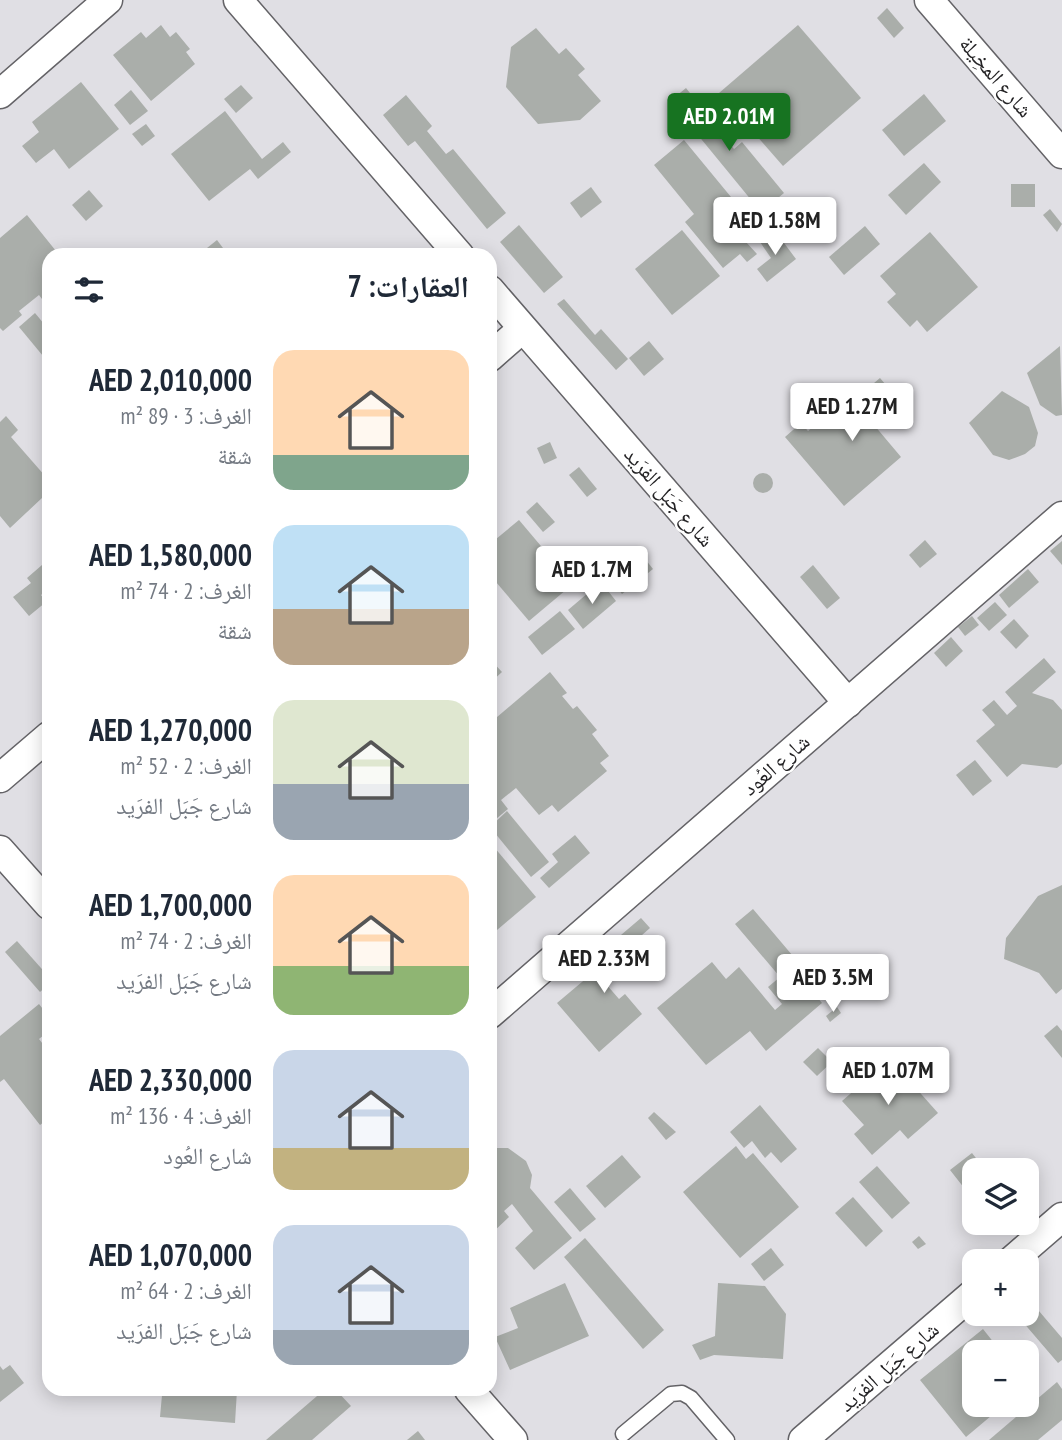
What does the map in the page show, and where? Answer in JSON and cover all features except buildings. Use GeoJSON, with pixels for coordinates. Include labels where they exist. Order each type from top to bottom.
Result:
{"type":"FeatureCollection","features":[{"type":"Feature","properties":{"kind":"street"},"geometry":{"type":"LineString","coordinates":[[0,94],[108,0]]}},
{"type":"Feature","properties":{"kind":"street"},"geometry":{"type":"LineString","coordinates":[[238,0],[453,248]]}},
{"type":"Feature","properties":{"kind":"street","name":"شارع المخِيلة"},"geometry":{"type":"LineString","coordinates":[[929,0],[1062,154]]}},
{"type":"Feature","properties":{"kind":"street","name":"شارع جَبَل الفرَيد"},"geometry":{"type":"LineString","coordinates":[[497,299],[848,703]]}},
{"type":"Feature","properties":{"kind":"street"},"geometry":{"type":"LineString","coordinates":[[497,350],[522,329]]}},
{"type":"Feature","properties":{"kind":"street","name":"شارع العُود"},"geometry":{"type":"LineString","coordinates":[[497,1008],[1062,516]]}},
{"type":"Feature","properties":{"kind":"street"},"geometry":{"type":"LineString","coordinates":[[0,778],[42,742]]}},
{"type":"Feature","properties":{"kind":"street"},"geometry":{"type":"LineString","coordinates":[[0,850],[42,897]]}},
{"type":"Feature","properties":{"kind":"street"},"geometry":{"type":"LineString","coordinates":[[1025,1249],[1062,1217]]}},
{"type":"Feature","properties":{"kind":"street","name":"شارع جَبَل الفرَيد"},"geometry":{"type":"LineString","coordinates":[[803,1440],[962,1303]]}},
{"type":"Feature","properties":{"kind":"street"},"geometry":{"type":"LineString","coordinates":[[474,1396],[513,1440]]}},
{"type":"Feature","properties":{"kind":"lane"},"geometry":{"type":"LineString","coordinates":[[623,1434],[671,1394],[682,1392],[691,1398],[727,1440]]}}]}
